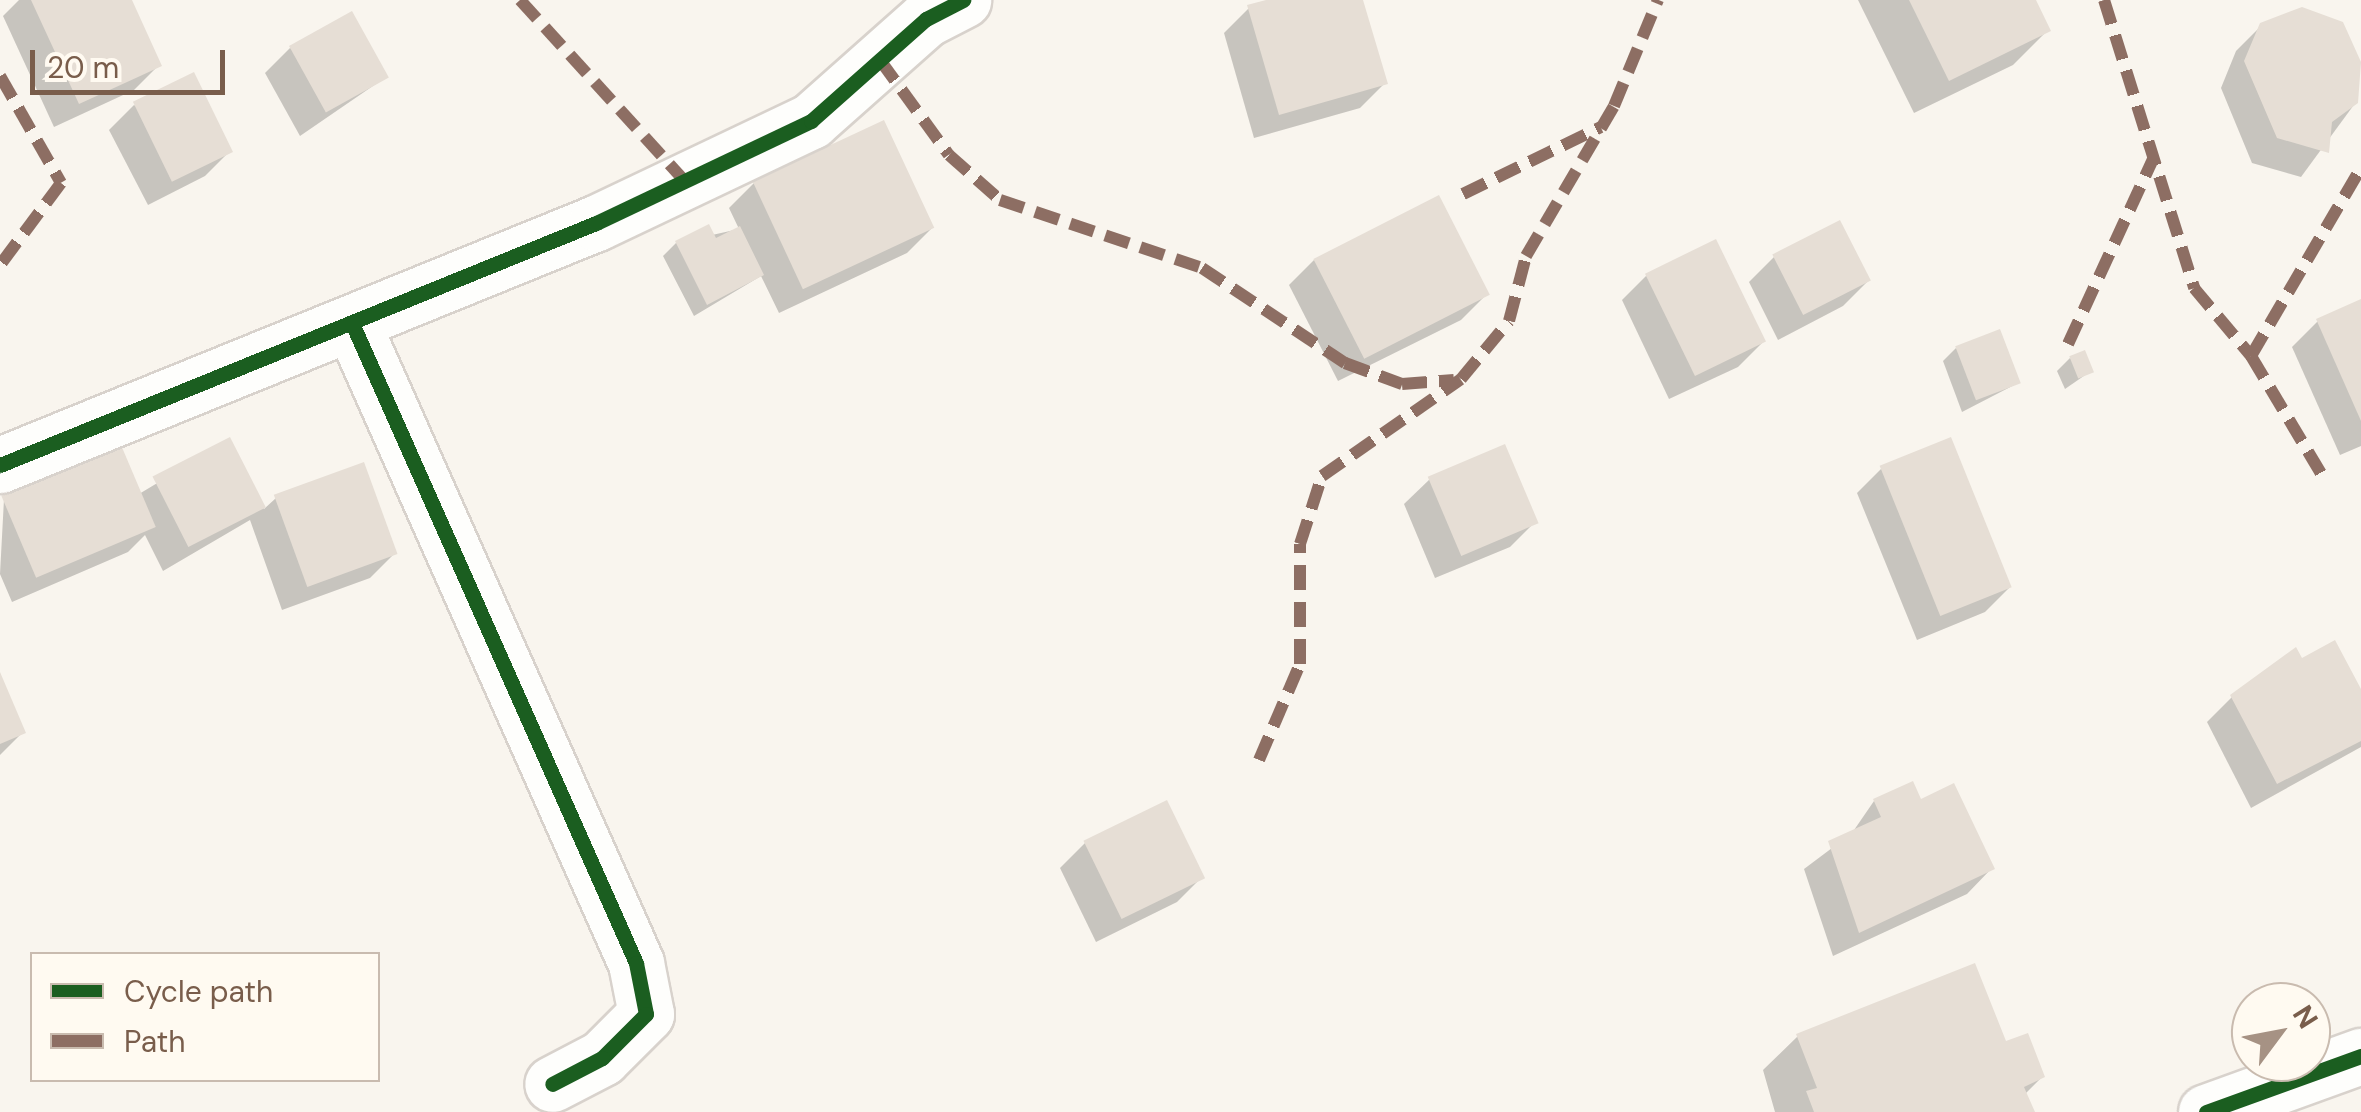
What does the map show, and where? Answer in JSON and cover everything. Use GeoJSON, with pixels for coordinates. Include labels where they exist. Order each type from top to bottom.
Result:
{"type":"FeatureCollection","features":[{"type":"Feature","properties":{"kind":"street"},"geometry":{"type":"LineString","coordinates":[[0,466],[596,223],[811,121],[926,19],[963,0]]}},
{"type":"Feature","properties":{"kind":"street"},"geometry":{"type":"LineString","coordinates":[[352,323],[636,963],[646,1014],[602,1058],[552,1084]]}},
{"type":"Feature","properties":{"kind":"street"},"geometry":{"type":"LineString","coordinates":[[2206,1112],[2361,1056]]}},
{"type":"Feature","properties":{"kind":"building"},"geometry":{"type":"Polygon","coordinates":[[[31,0],[132,0],[162,66],[79,104],[31,0]]]}},
{"type":"Feature","properties":{"kind":"building"},"geometry":{"type":"Polygon","coordinates":[[[1266,0],[1363,0],[1388,84],[1279,115],[1247,5],[1266,0]]]}},
{"type":"Feature","properties":{"kind":"building"},"geometry":{"type":"Polygon","coordinates":[[[1909,0],[2036,0],[2051,31],[1949,81],[1909,0]]]}},
{"type":"Feature","properties":{"kind":"building"},"geometry":{"type":"Polygon","coordinates":[[[2302,7],[2343,22],[2361,62],[2358,103],[2332,122],[2329,153],[2277,138],[2244,61],[2260,23],[2302,7]]]}},
{"type":"Feature","properties":{"kind":"building"},"geometry":{"type":"Polygon","coordinates":[[[352,11],[389,77],[326,112],[289,46],[352,11]]]}},
{"type":"Feature","properties":{"kind":"building"},"geometry":{"type":"Polygon","coordinates":[[[194,72],[233,152],[172,182],[133,102],[194,72]]]}},
{"type":"Feature","properties":{"kind":"building"},"geometry":{"type":"Polygon","coordinates":[[[884,120],[934,228],[803,289],[753,181],[884,120]]]}},
{"type":"Feature","properties":{"kind":"building"},"geometry":{"type":"Polygon","coordinates":[[[1439,195],[1490,295],[1364,359],[1313,259],[1439,195]]]}},
{"type":"Feature","properties":{"kind":"building"},"geometry":{"type":"Polygon","coordinates":[[[1840,220],[1871,281],[1803,315],[1772,255],[1840,220]]]}},
{"type":"Feature","properties":{"kind":"building"},"geometry":{"type":"Polygon","coordinates":[[[709,224],[716,238],[740,226],[764,275],[707,305],[675,241],[709,224]]]}},
{"type":"Feature","properties":{"kind":"building"},"geometry":{"type":"Polygon","coordinates":[[[1716,239],[1766,341],[1695,376],[1645,274],[1716,239]]]}},
{"type":"Feature","properties":{"kind":"building"},"geometry":{"type":"Polygon","coordinates":[[[2361,299],[2361,421],[2316,319],[2361,299]]]}},
{"type":"Feature","properties":{"kind":"building"},"geometry":{"type":"Polygon","coordinates":[[[2000,329],[2021,383],[1976,400],[1955,346],[2000,329]]]}},
{"type":"Feature","properties":{"kind":"building"},"geometry":{"type":"Polygon","coordinates":[[[2085,350],[2094,372],[2078,379],[2069,356],[2085,350]]]}},
{"type":"Feature","properties":{"kind":"building"},"geometry":{"type":"Polygon","coordinates":[[[230,437],[266,507],[188,547],[152,476],[230,437]]]}},
{"type":"Feature","properties":{"kind":"building"},"geometry":{"type":"Polygon","coordinates":[[[1951,437],[2012,587],[1940,616],[1880,466],[1951,437]]]}},
{"type":"Feature","properties":{"kind":"building"},"geometry":{"type":"Polygon","coordinates":[[[1505,444],[1539,523],[1461,556],[1428,477],[1505,444]]]}},
{"type":"Feature","properties":{"kind":"building"},"geometry":{"type":"Polygon","coordinates":[[[121,445],[156,527],[36,578],[1,496],[121,445]]]}},
{"type":"Feature","properties":{"kind":"building"},"geometry":{"type":"Polygon","coordinates":[[[364,462],[398,554],[307,587],[274,495],[364,462]]]}},
{"type":"Feature","properties":{"kind":"building"},"geometry":{"type":"Polygon","coordinates":[[[2335,640],[2361,689],[2361,741],[2277,784],[2230,695],[2296,647],[2302,658],[2335,640]]]}},
{"type":"Feature","properties":{"kind":"building"},"geometry":{"type":"Polygon","coordinates":[[[0,672],[26,733],[0,744],[0,672]]]}},
{"type":"Feature","properties":{"kind":"building"},"geometry":{"type":"Polygon","coordinates":[[[1913,781],[1921,799],[1954,783],[1995,869],[1859,933],[1828,841],[1881,817],[1873,799],[1913,781]]]}},
{"type":"Feature","properties":{"kind":"building"},"geometry":{"type":"Polygon","coordinates":[[[1167,800],[1205,878],[1122,919],[1083,841],[1167,800]]]}},
{"type":"Feature","properties":{"kind":"building"},"geometry":{"type":"Polygon","coordinates":[[[1975,963],[2006,1041],[2028,1033],[2045,1077],[2024,1087],[2035,1112],[1814,1112],[1806,1091],[1817,1088],[1796,1034],[1975,963]]]}},
{"type":"Feature","properties":{"kind":"marked path"},"geometry":{"type":"LineString","coordinates":[[520,0],[683,179]]}},
{"type":"Feature","properties":{"kind":"marked path"},"geometry":{"type":"LineString","coordinates":[[1259,760],[1300,664],[1300,544],[1322,476],[1461,379],[1509,321],[1526,256],[1614,106],[1658,0]]}},
{"type":"Feature","properties":{"kind":"marked path"},"geometry":{"type":"LineString","coordinates":[[2104,0],[2194,288],[2251,356],[2322,475]]}},
{"type":"Feature","properties":{"kind":"marked path"},"geometry":{"type":"LineString","coordinates":[[880,60],[949,155],[1000,200],[1202,268],[1345,363],[1402,384],[1454,380]]}},
{"type":"Feature","properties":{"kind":"marked path"},"geometry":{"type":"LineString","coordinates":[[0,76],[61,183],[0,265]]}},
{"type":"Feature","properties":{"kind":"marked path"},"geometry":{"type":"LineString","coordinates":[[1463,194],[1601,127]]}},
{"type":"Feature","properties":{"kind":"marked path"},"geometry":{"type":"LineString","coordinates":[[2068,344],[2154,157]]}},
{"type":"Feature","properties":{"kind":"marked path"},"geometry":{"type":"LineString","coordinates":[[2251,356],[2361,168]]}},
{"type":"Feature","properties":{"kind":"cycle path"},"geometry":{"type":"LineString","coordinates":[[0,465],[596,223],[811,121],[926,19],[963,0]]}},
{"type":"Feature","properties":{"kind":"cycle path"},"geometry":{"type":"LineString","coordinates":[[352,323],[636,963],[646,1014],[602,1058],[552,1084]]}},
{"type":"Feature","properties":{"kind":"cycle path"},"geometry":{"type":"LineString","coordinates":[[2206,1112],[2361,1056]]}}]}
